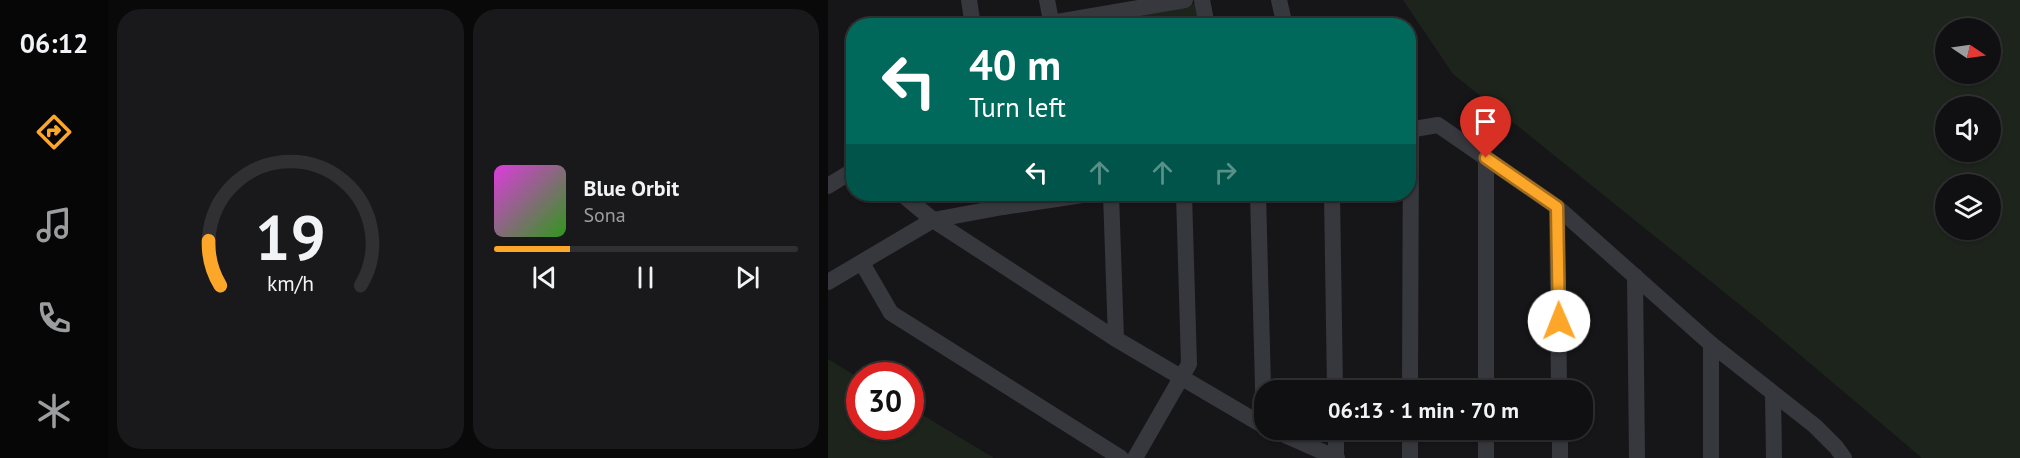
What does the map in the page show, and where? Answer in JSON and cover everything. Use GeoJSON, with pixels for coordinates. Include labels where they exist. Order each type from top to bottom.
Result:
{"type":"FeatureCollection","features":[{"type":"Feature","properties":{"kind":"street"},"geometry":{"type":"LineString","coordinates":[[969,0],[972,18]]}},
{"type":"Feature","properties":{"kind":"street"},"geometry":{"type":"LineString","coordinates":[[1047,0],[1051,18]]}},
{"type":"Feature","properties":{"kind":"street"},"geometry":{"type":"LineString","coordinates":[[1074,18],[1122,5],[1185,0]]}},
{"type":"Feature","properties":{"kind":"street"},"geometry":{"type":"LineString","coordinates":[[1202,0],[1205,18]]}},
{"type":"Feature","properties":{"kind":"street"},"geometry":{"type":"LineString","coordinates":[[1279,0],[1283,18]]}},
{"type":"Feature","properties":{"kind":"street"},"geometry":{"type":"LineString","coordinates":[[1416,129],[1437,125],[1557,207],[1711,344],[1815,426],[1844,458]]}},
{"type":"Feature","properties":{"kind":"street"},"geometry":{"type":"LineString","coordinates":[[1486,158],[1486,380]]}},
{"type":"Feature","properties":{"kind":"street"},"geometry":{"type":"LineString","coordinates":[[828,186],[846,175]]}},
{"type":"Feature","properties":{"kind":"street"},"geometry":{"type":"LineString","coordinates":[[910,201],[933,220],[1116,339],[1264,426],[1258,201]]}},
{"type":"Feature","properties":{"kind":"street"},"geometry":{"type":"LineString","coordinates":[[828,282],[933,220],[998,201]]}},
{"type":"Feature","properties":{"kind":"street"},"geometry":{"type":"LineString","coordinates":[[1110,201],[1116,339]]}},
{"type":"Feature","properties":{"kind":"street"},"geometry":{"type":"LineString","coordinates":[[1135,458],[1189,364],[1184,201]]}},
{"type":"Feature","properties":{"kind":"street"},"geometry":{"type":"LineString","coordinates":[[1332,201],[1335,380]]}},
{"type":"Feature","properties":{"kind":"street"},"geometry":{"type":"LineString","coordinates":[[1410,201],[1410,380]]}},
{"type":"Feature","properties":{"kind":"street"},"geometry":{"type":"LineString","coordinates":[[1557,207],[1559,380]]}},
{"type":"Feature","properties":{"kind":"street"},"geometry":{"type":"LineString","coordinates":[[862,262],[891,313],[1121,458]]}},
{"type":"Feature","properties":{"kind":"street"},"geometry":{"type":"LineString","coordinates":[[1635,276],[1637,458]]}},
{"type":"Feature","properties":{"kind":"street"},"geometry":{"type":"LineString","coordinates":[[1711,344],[1711,458]]}},
{"type":"Feature","properties":{"kind":"street"},"geometry":{"type":"LineString","coordinates":[[1773,394],[1774,458]]}},
{"type":"Feature","properties":{"kind":"street"},"geometry":{"type":"LineString","coordinates":[[1296,440],[1337,458],[1336,440]]}},
{"type":"Feature","properties":{"kind":"street"},"geometry":{"type":"LineString","coordinates":[[1410,440],[1410,458]]}},
{"type":"Feature","properties":{"kind":"street"},"geometry":{"type":"LineString","coordinates":[[1486,440],[1486,458]]}},
{"type":"Feature","properties":{"kind":"street"},"geometry":{"type":"LineString","coordinates":[[1560,440],[1560,458]]}},
{"type":"Feature","properties":{"kind":"shaded area"},"geometry":{"type":"Polygon","coordinates":[[[1403,0],[2020,0],[2020,458],[1922,458],[1760,321],[1453,74],[1403,0]]]}},
{"type":"Feature","properties":{"kind":"shaded area"},"geometry":{"type":"Polygon","coordinates":[[[1203,2],[1205,18],[1118,18],[1203,2]]]}},
{"type":"Feature","properties":{"kind":"shaded area"},"geometry":{"type":"Polygon","coordinates":[[[828,359],[846,370],[846,440],[924,440],[924,416],[994,458],[828,458],[828,359]]]}},
{"type":"Feature","properties":{"kind":"route"},"geometry":{"type":"LineString","coordinates":[[1486,158],[1557,207],[1559,321]]}}]}
